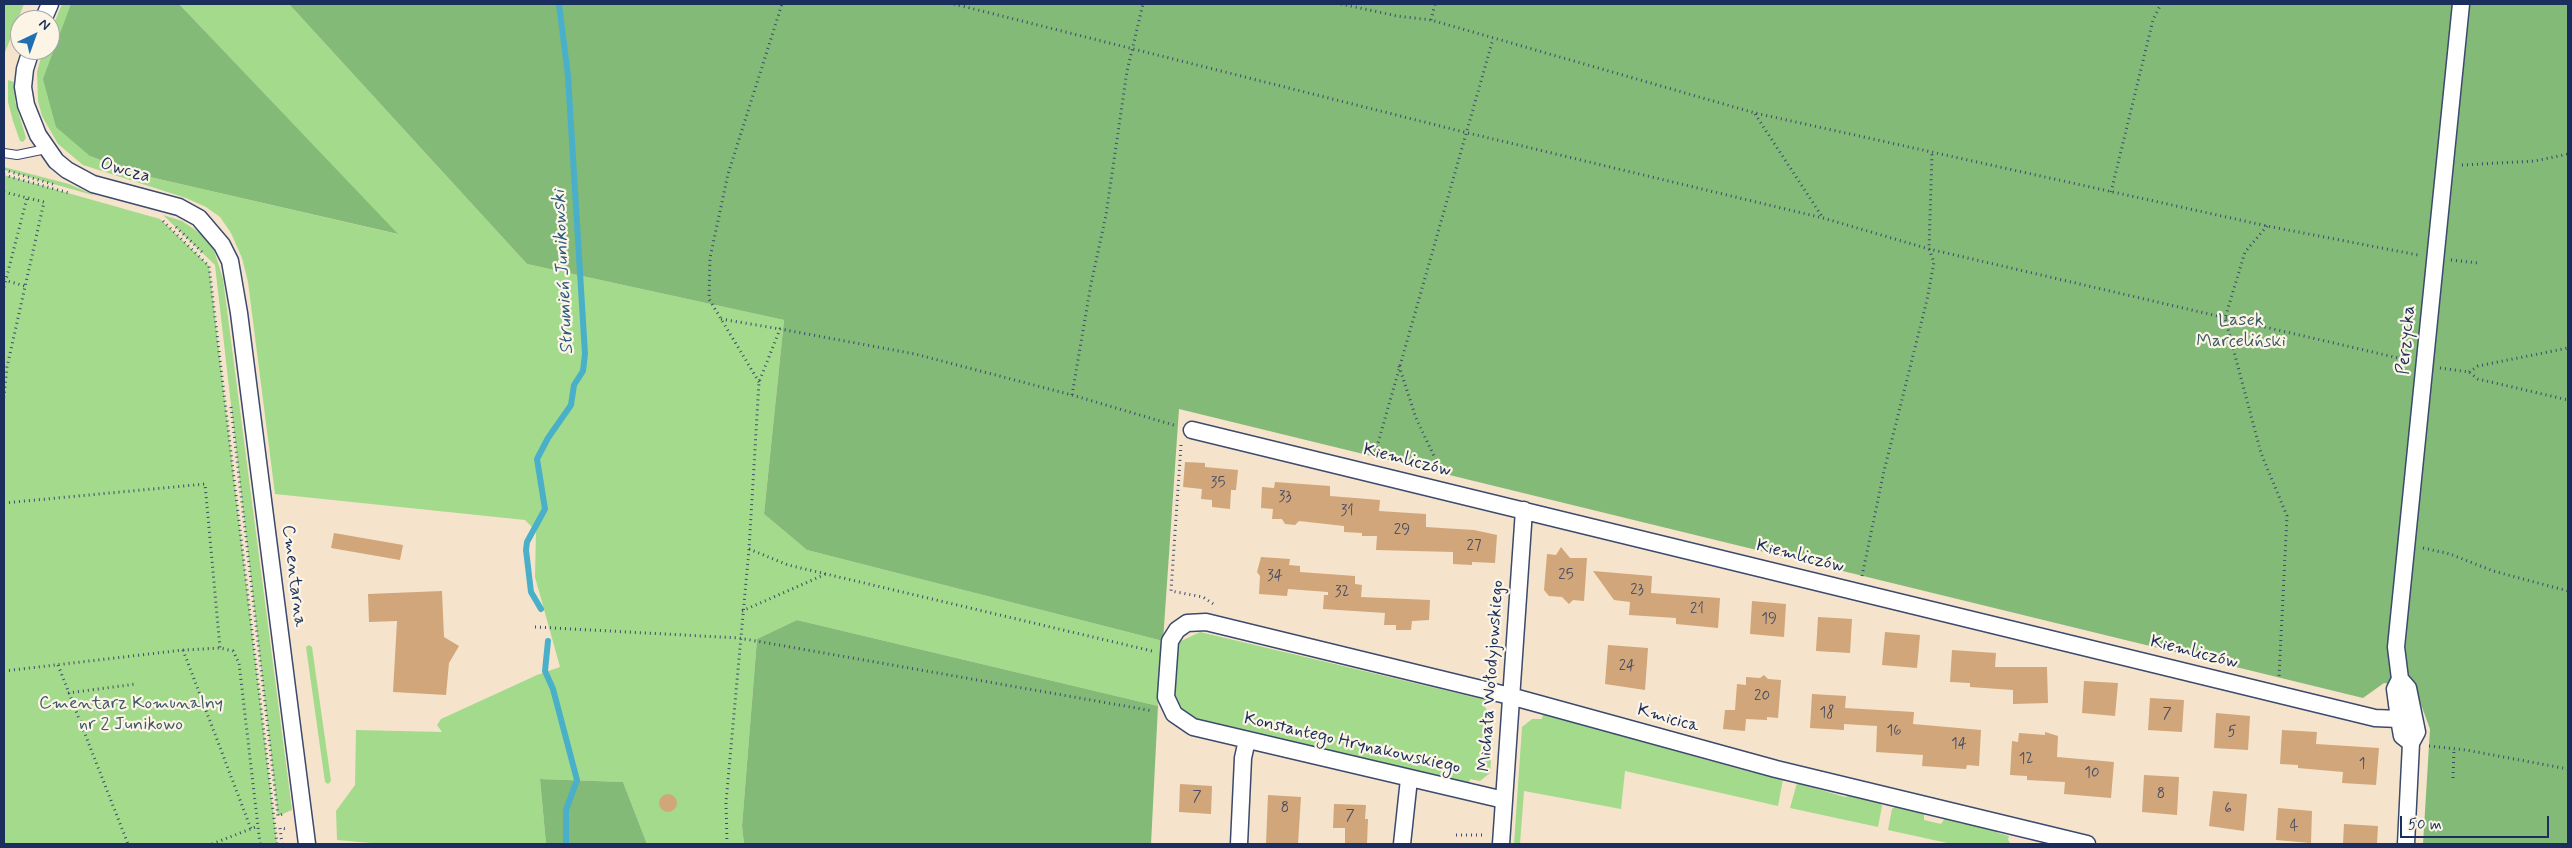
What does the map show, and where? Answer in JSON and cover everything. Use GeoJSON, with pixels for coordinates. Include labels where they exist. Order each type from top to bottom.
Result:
{"type":"FeatureCollection","features":[{"type":"Feature","properties":{"kind":"street","name":"Perzycka"},"geometry":{"type":"LineString","coordinates":[[2400,679],[2396,647],[2462,4]]}},
{"type":"Feature","properties":{"kind":"street","name":"Owcza"},"geometry":{"type":"LineString","coordinates":[[28,60],[23,87],[31,120],[46,149],[67,170],[93,184],[179,207],[199,218],[222,245],[230,261],[240,313]]}},
{"type":"Feature","properties":{"kind":"street","name":"Cmentarna"},"geometry":{"type":"LineString","coordinates":[[240,313],[307,844]]}},
{"type":"Feature","properties":{"kind":"street","name":"Kiemliczów"},"geometry":{"type":"LineString","coordinates":[[1188,431],[1524,510],[2375,718],[2399,719]]}},
{"type":"Feature","properties":{"kind":"street","name":"Michała Wołodyjowskiego"},"geometry":{"type":"LineString","coordinates":[[1495,840],[1504,800],[1524,510]]}},
{"type":"Feature","properties":{"kind":"street","name":"Konstantego Hrynakowskiego"},"geometry":{"type":"LineString","coordinates":[[1238,631],[1197,621],[1187,623],[1177,630],[1170,641],[1166,697],[1169,706],[1182,722],[1220,734],[1504,800]]}},
{"type":"Feature","properties":{"kind":"street","name":"Kmicica"},"geometry":{"type":"LineString","coordinates":[[1238,631],[1510,696],[2042,839],[2087,844]]}},
{"type":"Feature","properties":{"kind":"street"},"geometry":{"type":"LineString","coordinates":[[2406,844],[2418,746],[2408,688],[2400,679],[2395,689],[2402,736],[2418,746]]}},
{"type":"Feature","properties":{"kind":"street"},"geometry":{"type":"LineString","coordinates":[[1238,844],[1243,758],[1248,740]]}},
{"type":"Feature","properties":{"kind":"street"},"geometry":{"type":"LineString","coordinates":[[1402,844],[1409,779]]}},
{"type":"Feature","properties":{"kind":"lane"},"geometry":{"type":"LineString","coordinates":[[4,153],[17,155],[46,149]]}},
{"type":"Feature","properties":{"kind":"path"},"geometry":{"type":"LineString","coordinates":[[759,382],[709,298],[710,258],[728,174],[782,4]]}},
{"type":"Feature","properties":{"kind":"path"},"geometry":{"type":"LineString","coordinates":[[954,4],[1468,134],[1823,218],[1929,249],[2409,361]]}},
{"type":"Feature","properties":{"kind":"path"},"geometry":{"type":"LineString","coordinates":[[1072,395],[1091,284],[1106,215],[1127,72],[1143,4]]}},
{"type":"Feature","properties":{"kind":"path"},"geometry":{"type":"LineString","coordinates":[[1341,4],[1397,16],[1430,20],[1755,114],[2268,226],[2426,256]]}},
{"type":"Feature","properties":{"kind":"path"},"geometry":{"type":"LineString","coordinates":[[1430,20],[1435,4]]}},
{"type":"Feature","properties":{"kind":"path"},"geometry":{"type":"LineString","coordinates":[[2111,192],[2153,20],[2161,4]]}},
{"type":"Feature","properties":{"kind":"path"},"geometry":{"type":"LineString","coordinates":[[1373,460],[1399,365],[1468,134],[1493,39]]}},
{"type":"Feature","properties":{"kind":"path"},"geometry":{"type":"LineString","coordinates":[[1755,114],[1823,218]]}},
{"type":"Feature","properties":{"kind":"path"},"geometry":{"type":"LineString","coordinates":[[1861,583],[1884,472],[1927,300],[1934,262],[1929,249],[1932,153]]}},
{"type":"Feature","properties":{"kind":"path"},"geometry":{"type":"LineString","coordinates":[[2453,164],[2487,165],[2535,161],[2568,154]]}},
{"type":"Feature","properties":{"kind":"path"},"geometry":{"type":"LineString","coordinates":[[4,170],[77,193],[4,175]]}},
{"type":"Feature","properties":{"kind":"path"},"geometry":{"type":"LineString","coordinates":[[4,192],[44,202],[6,366],[4,398]]}},
{"type":"Feature","properties":{"kind":"path"},"geometry":{"type":"LineString","coordinates":[[4,287],[27,198]]}},
{"type":"Feature","properties":{"kind":"path"},"geometry":{"type":"LineString","coordinates":[[163,215],[215,265]]}},
{"type":"Feature","properties":{"kind":"path"},"geometry":{"type":"LineString","coordinates":[[160,219],[209,266],[277,844]]}},
{"type":"Feature","properties":{"kind":"path"},"geometry":{"type":"LineString","coordinates":[[2268,226],[2245,252],[2225,318],[2261,453],[2286,516],[2279,683]]}},
{"type":"Feature","properties":{"kind":"path"},"geometry":{"type":"LineString","coordinates":[[2443,259],[2478,263]]}},
{"type":"Feature","properties":{"kind":"path"},"geometry":{"type":"LineString","coordinates":[[5,280],[25,286]]}},
{"type":"Feature","properties":{"kind":"path"},"geometry":{"type":"LineString","coordinates":[[720,319],[915,354],[1072,395],[1177,426],[1188,431]]}},
{"type":"Feature","properties":{"kind":"path"},"geometry":{"type":"LineString","coordinates":[[727,844],[726,802],[739,638],[749,549],[759,382],[780,329]]}},
{"type":"Feature","properties":{"kind":"path"},"geometry":{"type":"LineString","coordinates":[[2433,366],[2455,372],[2468,372],[2478,366],[2568,348]]}},
{"type":"Feature","properties":{"kind":"path"},"geometry":{"type":"LineString","coordinates":[[226,362],[278,816],[292,810]]}},
{"type":"Feature","properties":{"kind":"path"},"geometry":{"type":"LineString","coordinates":[[1399,365],[1416,418],[1445,478]]}},
{"type":"Feature","properties":{"kind":"path"},"geometry":{"type":"LineString","coordinates":[[2468,372],[2478,379],[2568,400]]}},
{"type":"Feature","properties":{"kind":"path"},"geometry":{"type":"LineString","coordinates":[[1182,444],[1171,591],[1203,597],[1219,608]]}},
{"type":"Feature","properties":{"kind":"path"},"geometry":{"type":"LineString","coordinates":[[4,503],[205,484],[220,648]]}},
{"type":"Feature","properties":{"kind":"path"},"geometry":{"type":"LineString","coordinates":[[2416,546],[2450,554],[2493,571],[2568,591]]}},
{"type":"Feature","properties":{"kind":"path"},"geometry":{"type":"LineString","coordinates":[[749,549],[788,565],[1155,652]]}},
{"type":"Feature","properties":{"kind":"path"},"geometry":{"type":"LineString","coordinates":[[742,611],[826,574]]}},
{"type":"Feature","properties":{"kind":"path"},"geometry":{"type":"LineString","coordinates":[[535,627],[739,638],[1158,711]]}},
{"type":"Feature","properties":{"kind":"path"},"geometry":{"type":"LineString","coordinates":[[4,671],[183,650],[220,648],[233,651],[239,663],[260,844]]}},
{"type":"Feature","properties":{"kind":"path"},"geometry":{"type":"LineString","coordinates":[[183,650],[251,829]]}},
{"type":"Feature","properties":{"kind":"path"},"geometry":{"type":"LineString","coordinates":[[58,665],[128,844]]}},
{"type":"Feature","properties":{"kind":"path"},"geometry":{"type":"LineString","coordinates":[[68,693],[136,684]]}},
{"type":"Feature","properties":{"kind":"path"},"geometry":{"type":"LineString","coordinates":[[2418,746],[2454,748],[2568,769]]}},
{"type":"Feature","properties":{"kind":"path"},"geometry":{"type":"LineString","coordinates":[[2453,778],[2454,748]]}},
{"type":"Feature","properties":{"kind":"path"},"geometry":{"type":"LineString","coordinates":[[212,844],[258,826]]}},
{"type":"Feature","properties":{"kind":"path"},"geometry":{"type":"LineString","coordinates":[[282,844],[280,828],[295,831]]}},
{"type":"Feature","properties":{"kind":"path"},"geometry":{"type":"LineString","coordinates":[[1456,835],[1495,840]]}},
{"type":"Feature","properties":{"kind":"green space"},"geometry":{"type":"Polygon","coordinates":[[[4,4],[24,4],[22,10],[10,10],[10,40],[4,55],[4,4]]]}},
{"type":"Feature","properties":{"kind":"green space"},"geometry":{"type":"Polygon","coordinates":[[[62,4],[71,4],[90,156],[137,174],[397,234],[179,4],[289,4],[527,264],[784,320],[764,514],[807,550],[1163,641],[1158,706],[797,620],[757,639],[742,826],[744,844],[647,844],[623,782],[540,779],[546,844],[383,844],[337,840],[336,811],[355,785],[356,730],[442,732],[437,725],[441,719],[537,675],[560,667],[535,577],[536,531],[525,520],[275,494],[248,282],[242,258],[231,233],[220,217],[206,207],[186,198],[83,165],[58,144],[42,116],[38,101],[37,72],[40,60],[60,60],[60,10],[62,4]]]}},
{"type":"Feature","properties":{"kind":"green space"},"geometry":{"type":"Polygon","coordinates":[[[71,4],[179,4],[398,234],[137,174],[90,156],[56,127],[43,79],[50,60],[60,60],[60,33],[71,4]]]}},
{"type":"Feature","properties":{"kind":"green space","name":"Lasek Marceliński"},"geometry":{"type":"Polygon","coordinates":[[[289,4],[2568,4],[2568,844],[2423,844],[2430,729],[2415,688],[2384,683],[2363,698],[1179,409],[1163,641],[807,550],[764,514],[784,320],[527,264],[289,4]]]}},
{"type":"Feature","properties":{"kind":"green space"},"geometry":{"type":"Polygon","coordinates":[[[8,80],[14,82],[15,101],[26,138],[23,142],[20,141],[8,102],[8,80]]]}},
{"type":"Feature","properties":{"kind":"green space"},"geometry":{"type":"Polygon","coordinates":[[[4,167],[69,184],[96,196],[4,170],[4,167]]]}},
{"type":"Feature","properties":{"kind":"green space","name":"Cmentarz Komunalny nr 2 Junikowo"},"geometry":{"type":"Polygon","coordinates":[[[4,175],[160,219],[209,266],[277,844],[4,844],[4,175]]]}},
{"type":"Feature","properties":{"kind":"green space"},"geometry":{"type":"Polygon","coordinates":[[[163,215],[182,221],[200,233],[214,250],[223,279],[292,810],[278,816],[215,265],[163,215]]]}},
{"type":"Feature","properties":{"kind":"green space"},"geometry":{"type":"Polygon","coordinates":[[[797,620],[1158,706],[1151,844],[744,844],[742,826],[757,639],[797,620]]]}},
{"type":"Feature","properties":{"kind":"green space"},"geometry":{"type":"Polygon","coordinates":[[[1200,632],[1486,700],[1484,705],[1494,722],[1490,773],[1480,781],[1470,779],[1469,784],[1192,719],[1177,707],[1173,694],[1177,643],[1200,632]]]}},
{"type":"Feature","properties":{"kind":"green space"},"geometry":{"type":"Polygon","coordinates":[[[309,645],[312,647],[331,781],[328,784],[325,782],[306,647],[309,645]]]}},
{"type":"Feature","properties":{"kind":"green space"},"geometry":{"type":"Polygon","coordinates":[[[1543,714],[1750,772],[1783,779],[1778,806],[1625,771],[1621,809],[1524,791],[1520,844],[1514,844],[1522,727],[1532,719],[1542,719],[1543,714]]]}},
{"type":"Feature","properties":{"kind":"green space"},"geometry":{"type":"Polygon","coordinates":[[[540,779],[623,782],[647,844],[546,844],[540,779]]]}},
{"type":"Feature","properties":{"kind":"green space"},"geometry":{"type":"Polygon","coordinates":[[[1797,783],[1845,797],[1851,795],[1880,802],[1882,806],[1878,827],[1790,808],[1797,783]]]}},
{"type":"Feature","properties":{"kind":"green space"},"geometry":{"type":"Polygon","coordinates":[[[1896,806],[1924,813],[1924,820],[1941,824],[1945,818],[1962,824],[1965,823],[1996,830],[1998,833],[2009,836],[2008,840],[2011,844],[1952,844],[1888,830],[1892,809],[1896,806]]]}},
{"type":"Feature","properties":{"kind":"building"},"geometry":{"type":"Polygon","coordinates":[[[1185,462],[1205,463],[1205,467],[1238,470],[1236,490],[1231,490],[1230,509],[1212,507],[1212,500],[1201,499],[1202,489],[1183,487],[1185,462]]]}},
{"type":"Feature","properties":{"kind":"building"},"geometry":{"type":"Polygon","coordinates":[[[1275,482],[1330,486],[1330,496],[1380,500],[1379,511],[1426,514],[1426,527],[1474,530],[1497,535],[1495,563],[1472,562],[1472,565],[1453,564],[1453,552],[1376,550],[1377,536],[1362,536],[1362,533],[1344,532],[1344,526],[1299,521],[1295,525],[1285,524],[1282,519],[1272,519],[1273,509],[1261,508],[1262,487],[1274,488],[1275,482]]]}},
{"type":"Feature","properties":{"kind":"building"},"geometry":{"type":"Polygon","coordinates":[[[334,533],[403,545],[400,560],[331,548],[334,533]]]}},
{"type":"Feature","properties":{"kind":"building"},"geometry":{"type":"Polygon","coordinates":[[[1561,547],[1570,558],[1587,558],[1584,601],[1573,600],[1569,604],[1562,597],[1549,596],[1544,590],[1547,554],[1556,555],[1561,547]]]}},
{"type":"Feature","properties":{"kind":"building"},"geometry":{"type":"Polygon","coordinates":[[[1261,557],[1290,559],[1289,565],[1300,566],[1300,572],[1355,576],[1355,584],[1362,585],[1361,597],[1430,600],[1429,620],[1412,621],[1411,630],[1396,630],[1396,625],[1384,625],[1385,613],[1323,609],[1324,595],[1328,595],[1328,592],[1288,589],[1287,596],[1259,594],[1260,576],[1257,572],[1261,557]]]}},
{"type":"Feature","properties":{"kind":"building"},"geometry":{"type":"Polygon","coordinates":[[[1593,571],[1652,576],[1651,593],[1720,598],[1718,628],[1676,624],[1676,618],[1629,615],[1630,602],[1614,600],[1593,571]]]}},
{"type":"Feature","properties":{"kind":"building"},"geometry":{"type":"Polygon","coordinates":[[[442,591],[444,637],[459,646],[449,663],[446,695],[393,692],[397,621],[369,622],[368,594],[442,591]]]}},
{"type":"Feature","properties":{"kind":"building"},"geometry":{"type":"Polygon","coordinates":[[[1752,601],[1786,604],[1784,637],[1750,634],[1752,601]]]}},
{"type":"Feature","properties":{"kind":"building"},"geometry":{"type":"Polygon","coordinates":[[[1818,617],[1852,619],[1850,653],[1816,651],[1818,617]]]}},
{"type":"Feature","properties":{"kind":"building"},"geometry":{"type":"Polygon","coordinates":[[[1885,632],[1920,635],[1917,668],[1882,665],[1885,632]]]}},
{"type":"Feature","properties":{"kind":"building"},"geometry":{"type":"Polygon","coordinates":[[[1608,645],[1648,648],[1645,690],[1605,684],[1608,645]]]}},
{"type":"Feature","properties":{"kind":"building"},"geometry":{"type":"Polygon","coordinates":[[[1952,650],[1996,653],[1995,667],[2047,667],[2048,703],[2013,704],[2013,690],[1970,687],[1970,683],[1950,682],[1952,650]]]}},
{"type":"Feature","properties":{"kind":"building"},"geometry":{"type":"Polygon","coordinates":[[[1764,675],[1768,679],[1781,680],[1778,718],[1767,717],[1767,720],[1746,719],[1745,731],[1723,729],[1725,710],[1735,710],[1737,684],[1746,685],[1746,677],[1760,678],[1764,675]]]}},
{"type":"Feature","properties":{"kind":"building"},"geometry":{"type":"Polygon","coordinates":[[[2084,681],[2118,683],[2115,716],[2082,713],[2084,681]]]}},
{"type":"Feature","properties":{"kind":"building"},"geometry":{"type":"Polygon","coordinates":[[[1812,694],[1846,696],[1845,708],[1914,712],[1913,724],[1981,730],[1979,766],[1967,765],[1966,769],[1922,766],[1923,755],[1876,752],[1877,726],[1844,724],[1844,730],[1810,728],[1812,694]]]}},
{"type":"Feature","properties":{"kind":"building"},"geometry":{"type":"Polygon","coordinates":[[[2150,698],[2184,700],[2182,732],[2148,730],[2150,698]]]}},
{"type":"Feature","properties":{"kind":"building"},"geometry":{"type":"Polygon","coordinates":[[[2216,713],[2250,716],[2248,750],[2214,748],[2216,713]]]}},
{"type":"Feature","properties":{"kind":"building"},"geometry":{"type":"Polygon","coordinates":[[[2282,730],[2317,732],[2316,744],[2379,748],[2376,785],[2342,783],[2343,772],[2298,768],[2298,765],[2280,764],[2282,730]]]}},
{"type":"Feature","properties":{"kind":"building"},"geometry":{"type":"Polygon","coordinates":[[[2045,732],[2058,736],[2057,757],[2114,762],[2111,798],[2064,794],[2065,782],[2027,780],[2027,776],[2010,775],[2012,741],[2018,742],[2019,733],[2045,735],[2045,732]]]}},
{"type":"Feature","properties":{"kind":"building"},"geometry":{"type":"Polygon","coordinates":[[[2144,775],[2179,777],[2177,815],[2142,812],[2144,775]]]}},
{"type":"Feature","properties":{"kind":"building"},"geometry":{"type":"Polygon","coordinates":[[[1180,784],[1212,786],[1211,814],[1179,812],[1180,784]]]}},
{"type":"Feature","properties":{"kind":"building"},"geometry":{"type":"Polygon","coordinates":[[[2213,791],[2247,794],[2244,831],[2209,826],[2213,791]]]}},
{"type":"Feature","properties":{"kind":"building"},"geometry":{"type":"Polygon","coordinates":[[[668,794],[674,797],[677,803],[674,809],[668,812],[662,809],[659,803],[662,797],[668,794]]]}},
{"type":"Feature","properties":{"kind":"building"},"geometry":{"type":"Polygon","coordinates":[[[1268,795],[1301,797],[1298,844],[1266,844],[1268,795]]]}},
{"type":"Feature","properties":{"kind":"building"},"geometry":{"type":"Polygon","coordinates":[[[1334,804],[1366,805],[1365,819],[1368,819],[1367,844],[1345,844],[1345,828],[1333,828],[1334,804]]]}},
{"type":"Feature","properties":{"kind":"building"},"geometry":{"type":"Polygon","coordinates":[[[2278,808],[2312,811],[2311,843],[2276,840],[2278,808]]]}},
{"type":"Feature","properties":{"kind":"building"},"geometry":{"type":"Polygon","coordinates":[[[2344,824],[2378,826],[2377,844],[2343,844],[2344,824]]]}},
{"type":"Feature","properties":{"kind":"waterway","name":"Strumień Junikowski"},"geometry":{"type":"LineString","coordinates":[[541,609],[531,592],[526,550],[527,542],[545,509],[537,459],[548,438],[571,405],[574,385],[583,371],[585,354],[568,76],[559,4]]}},
{"type":"Feature","properties":{"kind":"waterway","name":"Strumień Junikowski"},"geometry":{"type":"LineString","coordinates":[[548,641],[545,671],[553,689],[577,780],[566,810],[566,844]]}}]}
